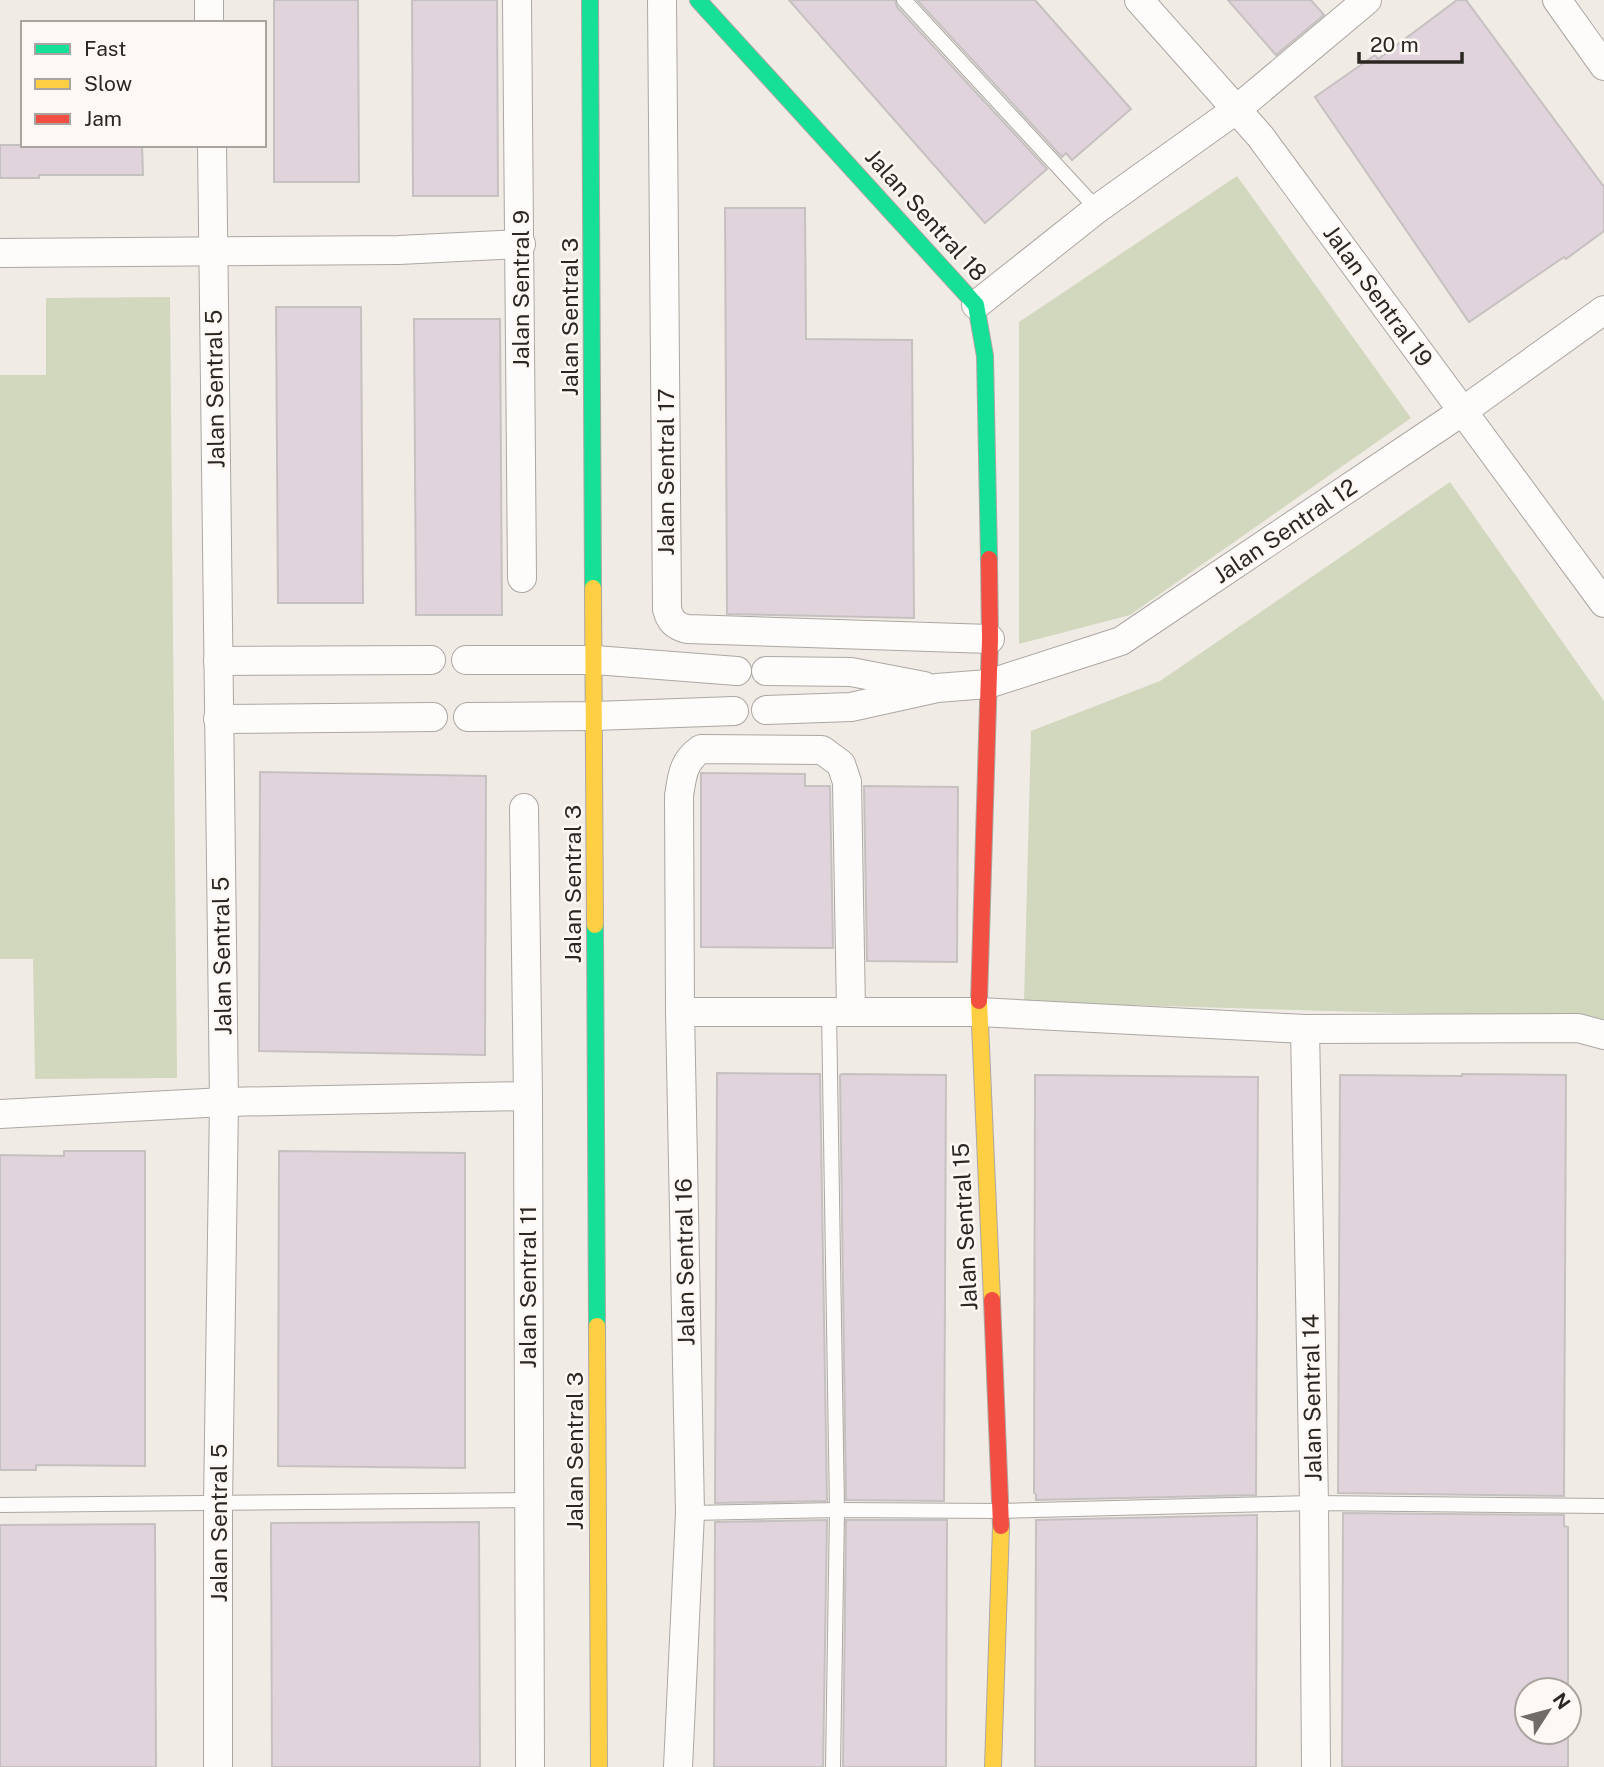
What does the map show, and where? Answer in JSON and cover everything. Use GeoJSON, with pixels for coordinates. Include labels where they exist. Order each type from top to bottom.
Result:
{"type":"FeatureCollection","features":[{"type":"Feature","properties":{"kind":"street"},"geometry":{"type":"LineString","coordinates":[[209,0],[209,21]]}},
{"type":"Feature","properties":{"kind":"street","name":"Jalan Sentral 9"},"geometry":{"type":"LineString","coordinates":[[517,0],[522,578]]}},
{"type":"Feature","properties":{"kind":"street","name":"Jalan Sentral 3"},"geometry":{"type":"LineString","coordinates":[[590,0],[599,1767]]}},
{"type":"Feature","properties":{"kind":"street","name":"Jalan Sentral 17"},"geometry":{"type":"LineString","coordinates":[[662,0],[666,595],[670,619],[677,627],[687,629],[990,639]]}},
{"type":"Feature","properties":{"kind":"street","name":"Jalan Sentral 18"},"geometry":{"type":"LineString","coordinates":[[698,0],[976,305],[985,356],[990,639],[988,684]]}},
{"type":"Feature","properties":{"kind":"street","name":"Jalan Sentral 19"},"geometry":{"type":"LineString","coordinates":[[1139,0],[1268,147],[1604,603]]}},
{"type":"Feature","properties":{"kind":"street"},"geometry":{"type":"LineString","coordinates":[[1558,0],[1604,66]]}},
{"type":"Feature","properties":{"kind":"street"},"geometry":{"type":"LineString","coordinates":[[976,305],[1097,209],[1237,109],[1356,3]]}},
{"type":"Feature","properties":{"kind":"street","name":"Jalan Sentral 5"},"geometry":{"type":"LineString","coordinates":[[212,147],[224,1102],[218,1504],[218,1767]]}},
{"type":"Feature","properties":{"kind":"street"},"geometry":{"type":"LineString","coordinates":[[0,253],[399,250],[521,244]]}},
{"type":"Feature","properties":{"kind":"street","name":"Jalan Sentral 12"},"geometry":{"type":"LineString","coordinates":[[766,710],[851,707],[937,688],[988,684],[1121,641],[1462,411],[1604,310]]}},
{"type":"Feature","properties":{"kind":"street"},"geometry":{"type":"LineString","coordinates":[[218,661],[431,660]]}},
{"type":"Feature","properties":{"kind":"street"},"geometry":{"type":"LineString","coordinates":[[466,660],[595,660],[737,671]]}},
{"type":"Feature","properties":{"kind":"street","name":"Jalan Sentral 12"},"geometry":{"type":"LineString","coordinates":[[766,671],[852,672],[937,688]]}},
{"type":"Feature","properties":{"kind":"street","name":"Jalan Sentral 15"},"geometry":{"type":"LineString","coordinates":[[988,684],[979,1012],[1000,1511],[993,1767]]}},
{"type":"Feature","properties":{"kind":"street"},"geometry":{"type":"LineString","coordinates":[[468,717],[734,711]]}},
{"type":"Feature","properties":{"kind":"street"},"geometry":{"type":"LineString","coordinates":[[218,719],[433,717]]}},
{"type":"Feature","properties":{"kind":"street","name":"Jalan Sentral 16"},"geometry":{"type":"LineString","coordinates":[[678,1767],[690,1513],[680,1012],[679,796],[683,771],[689,757],[701,749],[822,750],[841,764],[847,782],[840,1011]]}},
{"type":"Feature","properties":{"kind":"street","name":"Jalan Sentral 11"},"geometry":{"type":"LineString","coordinates":[[524,808],[528,1096],[530,1767]]}},
{"type":"Feature","properties":{"kind":"street"},"geometry":{"type":"LineString","coordinates":[[680,1012],[979,1012],[1305,1028],[1591,1031]]}},
{"type":"Feature","properties":{"kind":"street","name":"Jalan Sentral 14"},"geometry":{"type":"LineString","coordinates":[[1305,1028],[1316,1767]]}},
{"type":"Feature","properties":{"kind":"street"},"geometry":{"type":"LineString","coordinates":[[0,1114],[224,1102],[528,1096]]}},
{"type":"Feature","properties":{"kind":"lane"},"geometry":{"type":"LineString","coordinates":[[904,0],[1097,209]]}},
{"type":"Feature","properties":{"kind":"lane"},"geometry":{"type":"LineString","coordinates":[[833,1767],[840,1011]]}},
{"type":"Feature","properties":{"kind":"lane"},"geometry":{"type":"LineString","coordinates":[[0,1505],[529,1500]]}},
{"type":"Feature","properties":{"kind":"lane"},"geometry":{"type":"LineString","coordinates":[[690,1513],[1000,1511],[1314,1503],[1604,1506]]}},
{"type":"Feature","properties":{"kind":"green space"},"geometry":{"type":"Polygon","coordinates":[[[1237,176],[1411,418],[1130,615],[1019,644],[1019,322],[1237,176]]]}},
{"type":"Feature","properties":{"kind":"green space"},"geometry":{"type":"Polygon","coordinates":[[[170,297],[177,1078],[35,1079],[33,959],[0,959],[0,375],[46,375],[46,298],[170,297]]]}},
{"type":"Feature","properties":{"kind":"green space"},"geometry":{"type":"Polygon","coordinates":[[[1450,482],[1604,701],[1604,1019],[1024,1002],[1031,731],[1160,681],[1450,482]]]}},
{"type":"Feature","properties":{"kind":"building"},"geometry":{"type":"Polygon","coordinates":[[[274,0],[358,0],[359,182],[274,182],[274,0]]]}},
{"type":"Feature","properties":{"kind":"building"},"geometry":{"type":"Polygon","coordinates":[[[412,0],[497,0],[498,196],[413,196],[412,0]]]}},
{"type":"Feature","properties":{"kind":"building"},"geometry":{"type":"Polygon","coordinates":[[[789,0],[895,0],[897,7],[1047,169],[985,223],[789,0]]]}},
{"type":"Feature","properties":{"kind":"building"},"geometry":{"type":"Polygon","coordinates":[[[917,0],[1035,0],[1131,109],[1072,160],[1066,153],[1062,157],[917,0]]]}},
{"type":"Feature","properties":{"kind":"building"},"geometry":{"type":"Polygon","coordinates":[[[1228,0],[1311,0],[1324,15],[1276,55],[1228,0]]]}},
{"type":"Feature","properties":{"kind":"building"},"geometry":{"type":"Polygon","coordinates":[[[1457,0],[1466,0],[1604,187],[1604,231],[1469,322],[1315,97],[1375,55],[1378,59],[1457,0]]]}},
{"type":"Feature","properties":{"kind":"building"},"geometry":{"type":"Polygon","coordinates":[[[0,145],[142,147],[143,175],[39,175],[39,178],[0,178],[0,145]]]}},
{"type":"Feature","properties":{"kind":"building"},"geometry":{"type":"Polygon","coordinates":[[[725,208],[805,208],[806,339],[912,340],[914,618],[727,614],[725,208]]]}},
{"type":"Feature","properties":{"kind":"building"},"geometry":{"type":"Polygon","coordinates":[[[276,307],[361,307],[363,603],[278,603],[276,307]]]}},
{"type":"Feature","properties":{"kind":"building"},"geometry":{"type":"Polygon","coordinates":[[[414,319],[500,319],[502,615],[416,615],[414,319]]]}},
{"type":"Feature","properties":{"kind":"building"},"geometry":{"type":"Polygon","coordinates":[[[260,772],[486,776],[485,1055],[259,1051],[260,772]]]}},
{"type":"Feature","properties":{"kind":"building"},"geometry":{"type":"Polygon","coordinates":[[[701,773],[805,774],[805,786],[830,786],[833,948],[701,947],[701,773]]]}},
{"type":"Feature","properties":{"kind":"building"},"geometry":{"type":"Polygon","coordinates":[[[864,786],[958,787],[957,962],[867,961],[864,786]]]}},
{"type":"Feature","properties":{"kind":"building"},"geometry":{"type":"Polygon","coordinates":[[[717,1073],[820,1074],[827,1501],[715,1503],[717,1073]]]}},
{"type":"Feature","properties":{"kind":"building"},"geometry":{"type":"Polygon","coordinates":[[[842,1074],[946,1075],[944,1501],[846,1500],[842,1074]]]}},
{"type":"Feature","properties":{"kind":"building"},"geometry":{"type":"Polygon","coordinates":[[[1035,1075],[1258,1077],[1256,1495],[1036,1500],[1035,1075]]]}},
{"type":"Feature","properties":{"kind":"building"},"geometry":{"type":"Polygon","coordinates":[[[1340,1075],[1566,1075],[1564,1496],[1338,1493],[1340,1075]]]}},
{"type":"Feature","properties":{"kind":"building"},"geometry":{"type":"Polygon","coordinates":[[[64,1151],[145,1151],[145,1466],[36,1465],[36,1470],[0,1470],[0,1155],[64,1156],[64,1151]]]}},
{"type":"Feature","properties":{"kind":"building"},"geometry":{"type":"Polygon","coordinates":[[[279,1151],[465,1153],[465,1468],[278,1466],[279,1151]]]}},
{"type":"Feature","properties":{"kind":"building"},"geometry":{"type":"Polygon","coordinates":[[[1343,1513],[1564,1515],[1564,1526],[1568,1527],[1568,1676],[1513,1676],[1513,1746],[1568,1746],[1568,1767],[1342,1767],[1343,1513]]]}},
{"type":"Feature","properties":{"kind":"building"},"geometry":{"type":"Polygon","coordinates":[[[1257,1515],[1256,1767],[1035,1767],[1036,1520],[1257,1515]]]}},
{"type":"Feature","properties":{"kind":"building"},"geometry":{"type":"Polygon","coordinates":[[[827,1520],[823,1767],[714,1767],[715,1522],[827,1520]]]}},
{"type":"Feature","properties":{"kind":"building"},"geometry":{"type":"Polygon","coordinates":[[[846,1520],[947,1520],[946,1767],[843,1767],[846,1520]]]}},
{"type":"Feature","properties":{"kind":"building"},"geometry":{"type":"Polygon","coordinates":[[[479,1522],[480,1767],[272,1767],[271,1523],[479,1522]]]}},
{"type":"Feature","properties":{"kind":"building"},"geometry":{"type":"Polygon","coordinates":[[[155,1524],[156,1767],[0,1767],[0,1525],[155,1524]]]}},
{"type":"Feature","properties":{"kind":"traffic: fast"},"geometry":{"type":"LineString","coordinates":[[590,0],[593,588]]}},
{"type":"Feature","properties":{"kind":"traffic: fast"},"geometry":{"type":"LineString","coordinates":[[698,0],[976,305],[985,356],[989,559]]}},
{"type":"Feature","properties":{"kind":"traffic: fast"},"geometry":{"type":"LineString","coordinates":[[595,925],[597,1326]]}},
{"type":"Feature","properties":{"kind":"traffic: slow"},"geometry":{"type":"LineString","coordinates":[[593,588],[595,925]]}},
{"type":"Feature","properties":{"kind":"traffic: slow"},"geometry":{"type":"LineString","coordinates":[[979,1001],[992,1300]]}},
{"type":"Feature","properties":{"kind":"traffic: slow"},"geometry":{"type":"LineString","coordinates":[[597,1326],[599,1767]]}},
{"type":"Feature","properties":{"kind":"traffic: slow"},"geometry":{"type":"LineString","coordinates":[[993,1767],[1001,1526]]}},
{"type":"Feature","properties":{"kind":"traffic: jam"},"geometry":{"type":"LineString","coordinates":[[979,1001],[990,639],[989,559]]}},
{"type":"Feature","properties":{"kind":"traffic: jam"},"geometry":{"type":"LineString","coordinates":[[992,1300],[1001,1526]]}}]}
